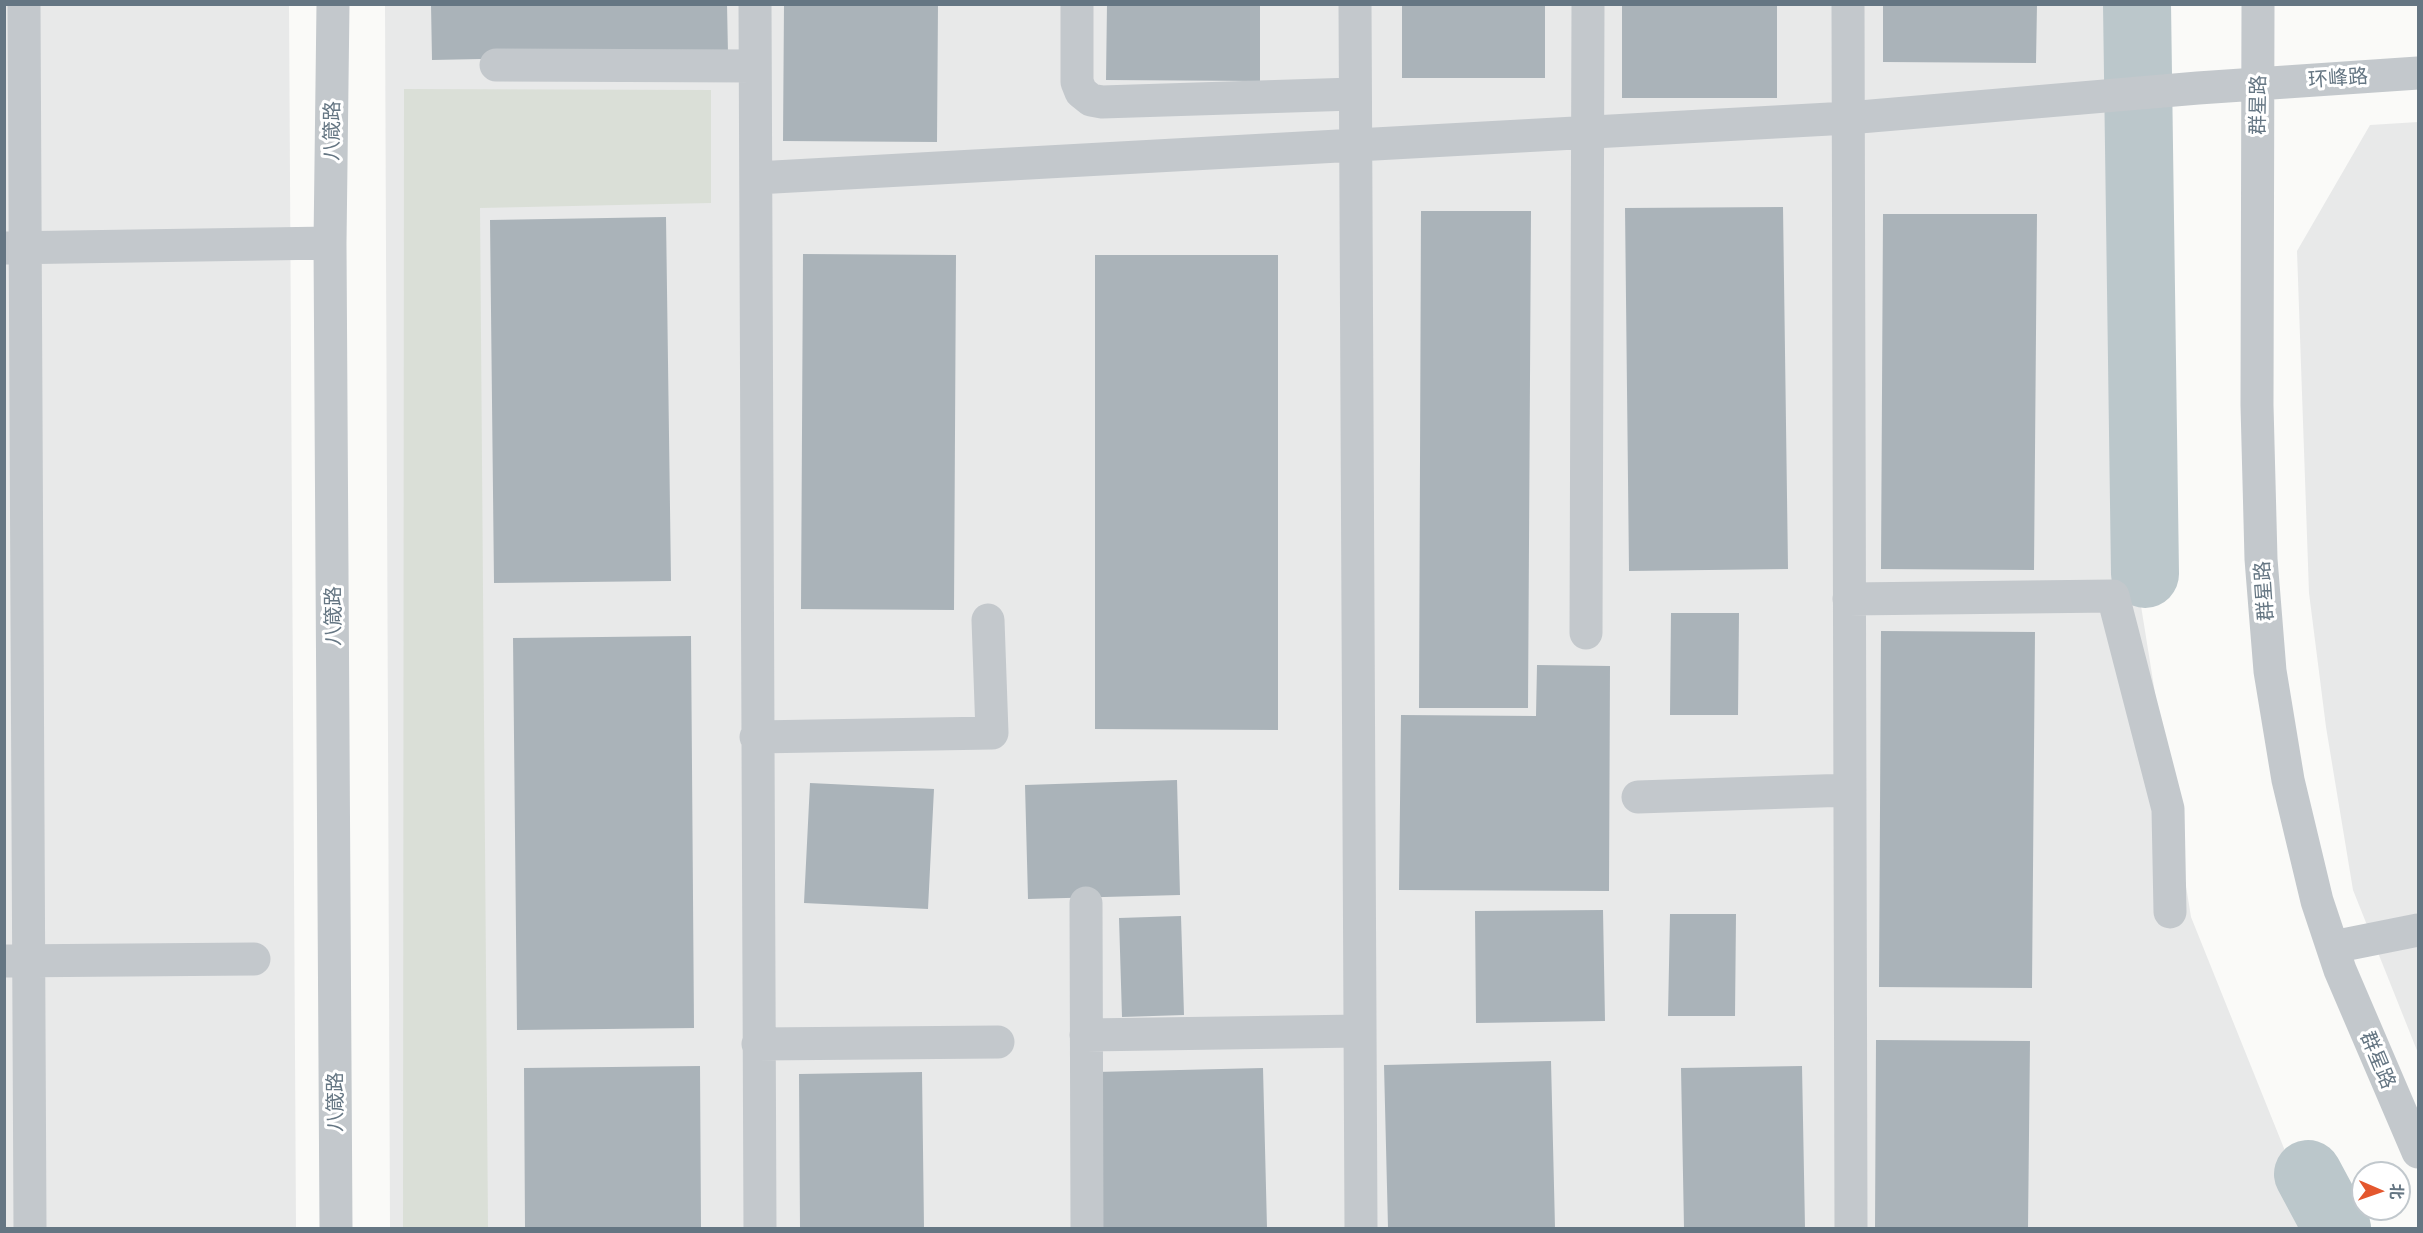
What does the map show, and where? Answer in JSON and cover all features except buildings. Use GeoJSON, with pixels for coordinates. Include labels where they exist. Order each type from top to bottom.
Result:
{"type":"FeatureCollection","features":[{"type":"Feature","properties":{"kind":"street"},"geometry":{"type":"LineString","coordinates":[[24,4],[15,204],[17,961],[30,1228]]}},
{"type":"Feature","properties":{"kind":"street","name":"八箴路"},"geometry":{"type":"LineString","coordinates":[[333,4],[330,243],[336,1228]]}},
{"type":"Feature","properties":{"kind":"street"},"geometry":{"type":"LineString","coordinates":[[754,4],[760,1228]]}},
{"type":"Feature","properties":{"kind":"street"},"geometry":{"type":"LineString","coordinates":[[1077,4],[1077,82],[1081,92],[1091,100],[1102,102],[1354,94]]}},
{"type":"Feature","properties":{"kind":"street"},"geometry":{"type":"LineString","coordinates":[[1354,4],[1361,1228]]}},
{"type":"Feature","properties":{"kind":"street"},"geometry":{"type":"LineString","coordinates":[[1586,633],[1588,4]]}},
{"type":"Feature","properties":{"kind":"street"},"geometry":{"type":"LineString","coordinates":[[1848,4],[1851,1228]]}},
{"type":"Feature","properties":{"kind":"street","name":"群星路"},"geometry":{"type":"LineString","coordinates":[[2258,4],[2257,405],[2265,614],[2270,671],[2288,780],[2317,901],[2375,1054],[2418,1152]]}},
{"type":"Feature","properties":{"kind":"street"},"geometry":{"type":"LineString","coordinates":[[496,65],[755,66]]}},
{"type":"Feature","properties":{"kind":"street","name":"环峰路"},"geometry":{"type":"LineString","coordinates":[[756,178],[1848,118],[2258,83],[2418,73]]}},
{"type":"Feature","properties":{"kind":"street"},"geometry":{"type":"LineString","coordinates":[[15,247],[330,243]]}},
{"type":"Feature","properties":{"kind":"street"},"geometry":{"type":"LineString","coordinates":[[1849,599],[2113,596],[2168,809],[2170,912]]}},
{"type":"Feature","properties":{"kind":"street"},"geometry":{"type":"LineString","coordinates":[[756,737],[992,733],[988,620]]}},
{"type":"Feature","properties":{"kind":"street"},"geometry":{"type":"LineString","coordinates":[[1638,798],[1850,790]]}},
{"type":"Feature","properties":{"kind":"street"},"geometry":{"type":"LineString","coordinates":[[1086,903],[1087,1228]]}},
{"type":"Feature","properties":{"kind":"street"},"geometry":{"type":"LineString","coordinates":[[2333,947],[2418,930]]}},
{"type":"Feature","properties":{"kind":"street"},"geometry":{"type":"LineString","coordinates":[[17,961],[254,959]]}},
{"type":"Feature","properties":{"kind":"street"},"geometry":{"type":"LineString","coordinates":[[1086,1035],[1360,1031]]}},
{"type":"Feature","properties":{"kind":"street"},"geometry":{"type":"LineString","coordinates":[[758,1044],[998,1042]]}},
{"type":"Feature","properties":{"kind":"shaded area"},"geometry":{"type":"Polygon","coordinates":[[[5,5],[289,5],[296,1228],[5,1228],[5,5]]]}},
{"type":"Feature","properties":{"kind":"shaded area"},"geometry":{"type":"Polygon","coordinates":[[[385,5],[2124,5],[2137,581],[2191,917],[2316,1228],[390,1228],[385,5]]]}},
{"type":"Feature","properties":{"kind":"shaded area"},"geometry":{"type":"Polygon","coordinates":[[[404,89],[711,90],[711,203],[480,208],[488,1228],[403,1228],[404,89]]]}},
{"type":"Feature","properties":{"kind":"shaded area"},"geometry":{"type":"Polygon","coordinates":[[[2418,122],[2418,1053],[2353,890],[2326,727],[2309,593],[2297,251],[2370,125],[2418,122]]]}},
{"type":"Feature","properties":{"kind":"waterway"},"geometry":{"type":"LineString","coordinates":[[2137,4],[2145,574]]}},
{"type":"Feature","properties":{"kind":"waterway"},"geometry":{"type":"LineString","coordinates":[[2308,1174],[2337,1228]]}}]}
